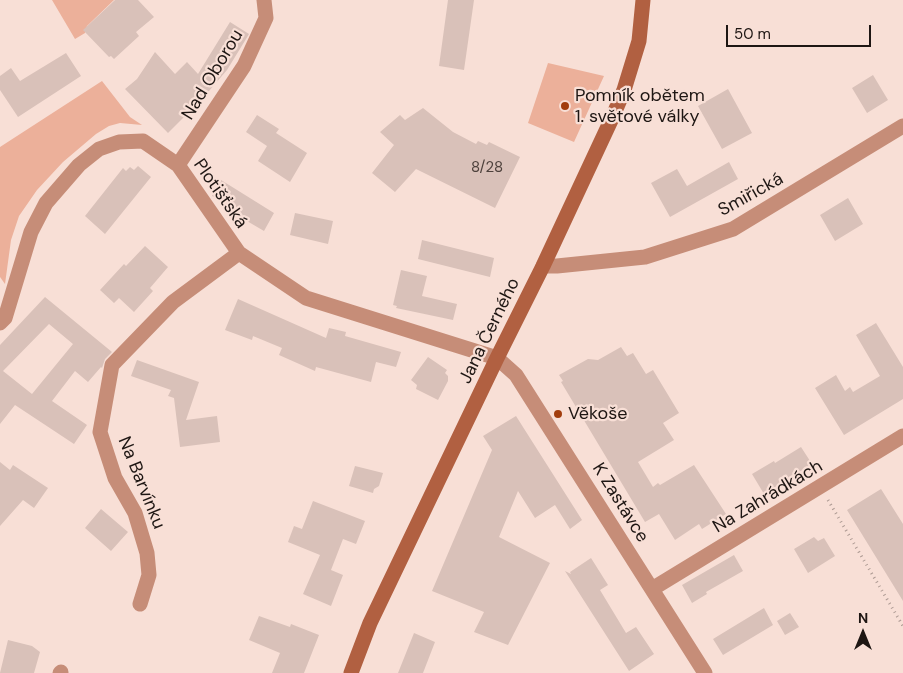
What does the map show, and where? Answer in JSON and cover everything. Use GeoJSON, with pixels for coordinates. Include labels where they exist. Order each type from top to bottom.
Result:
{"type":"FeatureCollection","features":[{"type":"Feature","properties":{"kind":"street","name":"Nad Oborou"},"geometry":{"type":"LineString","coordinates":[[178,165],[244,66],[266,18],[264,0]]}},
{"type":"Feature","properties":{"kind":"street","name":"Jana Černého"},"geometry":{"type":"LineString","coordinates":[[351,673],[370,623],[543,266],[624,90],[639,41],[643,0]]}},
{"type":"Feature","properties":{"kind":"street","name":"Smiřická"},"geometry":{"type":"LineString","coordinates":[[543,266],[645,257],[733,229],[903,126]]}},
{"type":"Feature","properties":{"kind":"street","name":"Plotišťská"},"geometry":{"type":"LineString","coordinates":[[0,323],[4,318],[35,224],[46,203],[79,165],[99,149],[119,142],[143,141],[178,165],[239,253],[306,298],[497,358]]}},
{"type":"Feature","properties":{"kind":"street","name":"Na Barvínku"},"geometry":{"type":"LineString","coordinates":[[140,604],[149,575],[147,553],[135,513],[115,478],[100,432],[112,365],[173,302],[239,253]]}},
{"type":"Feature","properties":{"kind":"street","name":"K Zastávce"},"geometry":{"type":"LineString","coordinates":[[497,358],[516,375],[705,673]]}},
{"type":"Feature","properties":{"kind":"street","name":"Na Zahrádkách"},"geometry":{"type":"LineString","coordinates":[[652,589],[903,436]]}},
{"type":"Feature","properties":{"kind":"path"},"geometry":{"type":"LineString","coordinates":[[824,495],[903,626]]}},
{"type":"Feature","properties":{"kind":"shaded area"},"geometry":{"type":"Polygon","coordinates":[[[52,0],[114,0],[87,26],[85,33],[75,39],[52,0]]]}},
{"type":"Feature","properties":{"kind":"shaded area"},"geometry":{"type":"Polygon","coordinates":[[[548,63],[604,76],[574,142],[528,123],[548,63]]]}},
{"type":"Feature","properties":{"kind":"shaded area"},"geometry":{"type":"Polygon","coordinates":[[[102,81],[130,117],[142,125],[120,123],[109,126],[96,134],[63,162],[37,190],[19,216],[11,240],[5,284],[0,277],[0,147],[102,81]]]}},
{"type":"Feature","properties":{"kind":"building"},"geometry":{"type":"Polygon","coordinates":[[[115,0],[138,0],[154,17],[136,32],[139,36],[114,59],[111,56],[109,57],[83,30],[115,0]]]}},
{"type":"Feature","properties":{"kind":"building"},"geometry":{"type":"Polygon","coordinates":[[[448,0],[474,0],[464,70],[439,66],[448,0]]]}},
{"type":"Feature","properties":{"kind":"building"},"geometry":{"type":"Polygon","coordinates":[[[230,22],[249,34],[227,70],[203,98],[168,133],[125,89],[137,79],[155,52],[175,74],[187,62],[198,74],[230,22]]]}},
{"type":"Feature","properties":{"kind":"building"},"geometry":{"type":"Polygon","coordinates":[[[66,53],[81,76],[18,117],[0,90],[0,76],[11,68],[20,81],[66,53]]]}},
{"type":"Feature","properties":{"kind":"building"},"geometry":{"type":"Polygon","coordinates":[[[873,75],[888,100],[867,113],[852,88],[873,75]]]}},
{"type":"Feature","properties":{"kind":"building"},"geometry":{"type":"Polygon","coordinates":[[[728,89],[752,133],[722,149],[698,106],[728,89]]]}},
{"type":"Feature","properties":{"kind":"building"},"geometry":{"type":"Polygon","coordinates":[[[423,108],[453,132],[476,144],[478,141],[487,145],[489,142],[520,157],[495,208],[416,169],[395,192],[372,173],[394,145],[380,132],[400,115],[405,120],[423,108]]]}},
{"type":"Feature","properties":{"kind":"building"},"geometry":{"type":"Polygon","coordinates":[[[257,115],[279,129],[276,133],[307,153],[290,182],[258,161],[267,146],[246,132],[257,115]]]}},
{"type":"Feature","properties":{"kind":"building"},"geometry":{"type":"Polygon","coordinates":[[[729,162],[738,179],[670,217],[651,183],[677,169],[687,186],[729,162]]]}},
{"type":"Feature","properties":{"kind":"building"},"geometry":{"type":"Polygon","coordinates":[[[138,166],[151,177],[105,234],[85,216],[123,168],[126,171],[130,167],[134,170],[138,166]]]}},
{"type":"Feature","properties":{"kind":"building"},"geometry":{"type":"Polygon","coordinates":[[[221,180],[274,213],[264,231],[235,214],[235,210],[212,196],[221,180]]]}},
{"type":"Feature","properties":{"kind":"building"},"geometry":{"type":"Polygon","coordinates":[[[848,198],[863,224],[835,241],[820,215],[848,198]]]}},
{"type":"Feature","properties":{"kind":"building"},"geometry":{"type":"Polygon","coordinates":[[[295,213],[333,221],[328,244],[290,235],[295,213]]]}},
{"type":"Feature","properties":{"kind":"building"},"geometry":{"type":"Polygon","coordinates":[[[422,240],[494,258],[490,277],[418,259],[422,240]]]}},
{"type":"Feature","properties":{"kind":"building"},"geometry":{"type":"Polygon","coordinates":[[[145,246],[168,267],[150,288],[153,291],[134,312],[119,298],[114,303],[100,290],[124,264],[126,266],[145,246]]]}},
{"type":"Feature","properties":{"kind":"building"},"geometry":{"type":"Polygon","coordinates":[[[401,270],[427,276],[422,296],[457,304],[453,320],[396,308],[397,306],[393,305],[401,270]]]}},
{"type":"Feature","properties":{"kind":"building"},"geometry":{"type":"Polygon","coordinates":[[[45,297],[112,352],[105,359],[102,368],[88,382],[75,371],[52,401],[87,425],[74,444],[15,405],[0,424],[0,345],[45,297]],[[49,324],[3,371],[32,394],[73,344],[49,324]]]}},
{"type":"Feature","properties":{"kind":"building"},"geometry":{"type":"Polygon","coordinates":[[[238,299],[326,338],[329,328],[346,332],[345,336],[401,352],[396,367],[376,362],[371,382],[316,367],[315,371],[279,355],[282,348],[253,336],[252,340],[225,330],[238,299]]]}},
{"type":"Feature","properties":{"kind":"building"},"geometry":{"type":"Polygon","coordinates":[[[876,323],[903,367],[903,399],[844,435],[815,388],[836,375],[845,391],[850,387],[853,392],[880,376],[856,335],[876,323]]]}},
{"type":"Feature","properties":{"kind":"building"},"geometry":{"type":"Polygon","coordinates":[[[621,347],[627,356],[633,353],[646,374],[653,370],[679,413],[663,423],[674,440],[638,462],[653,487],[658,483],[660,485],[694,465],[726,514],[702,529],[699,524],[675,540],[659,514],[645,522],[561,382],[563,381],[559,375],[588,359],[598,360],[621,347]]]}},
{"type":"Feature","properties":{"kind":"building"},"geometry":{"type":"Polygon","coordinates":[[[428,357],[447,370],[445,373],[448,376],[448,381],[438,400],[416,389],[417,385],[411,380],[428,357]]]}},
{"type":"Feature","properties":{"kind":"building"},"geometry":{"type":"Polygon","coordinates":[[[137,360],[199,382],[186,420],[217,416],[220,442],[180,447],[174,398],[168,396],[171,390],[131,376],[137,360]]]}},
{"type":"Feature","properties":{"kind":"building"},"geometry":{"type":"Polygon","coordinates":[[[516,416],[582,520],[570,529],[555,505],[535,518],[518,491],[499,537],[550,563],[508,645],[474,632],[484,612],[432,591],[492,450],[483,436],[516,416]]]}},
{"type":"Feature","properties":{"kind":"building"},"geometry":{"type":"Polygon","coordinates":[[[801,447],[812,464],[764,494],[752,474],[801,447]]]}},
{"type":"Feature","properties":{"kind":"building"},"geometry":{"type":"Polygon","coordinates":[[[0,462],[10,470],[13,465],[48,488],[34,508],[23,500],[0,526],[0,462]]]}},
{"type":"Feature","properties":{"kind":"building"},"geometry":{"type":"Polygon","coordinates":[[[355,466],[383,473],[379,486],[374,489],[373,493],[349,486],[355,466]]]}},
{"type":"Feature","properties":{"kind":"building"},"geometry":{"type":"Polygon","coordinates":[[[881,489],[903,524],[903,601],[847,510],[881,489]]]}},
{"type":"Feature","properties":{"kind":"building"},"geometry":{"type":"Polygon","coordinates":[[[313,501],[365,521],[356,544],[343,539],[331,570],[343,575],[331,606],[303,594],[320,555],[288,542],[294,526],[302,529],[313,501]]]}},
{"type":"Feature","properties":{"kind":"building"},"geometry":{"type":"Polygon","coordinates":[[[101,509],[128,532],[111,551],[85,528],[101,509]]]}},
{"type":"Feature","properties":{"kind":"building"},"geometry":{"type":"Polygon","coordinates":[[[814,537],[818,541],[824,538],[835,556],[808,573],[794,549],[814,537]]]}},
{"type":"Feature","properties":{"kind":"building"},"geometry":{"type":"Polygon","coordinates":[[[734,555],[743,571],[706,592],[707,594],[692,603],[682,585],[734,555]]]}},
{"type":"Feature","properties":{"kind":"building"},"geometry":{"type":"Polygon","coordinates":[[[591,558],[608,585],[600,590],[626,633],[636,627],[654,654],[629,671],[565,571],[571,574],[570,572],[591,558]]]}},
{"type":"Feature","properties":{"kind":"building"},"geometry":{"type":"Polygon","coordinates":[[[764,608],[773,625],[723,655],[713,639],[764,608]]]}},
{"type":"Feature","properties":{"kind":"building"},"geometry":{"type":"Polygon","coordinates":[[[790,613],[799,627],[785,635],[777,621],[790,613]]]}},
{"type":"Feature","properties":{"kind":"building"},"geometry":{"type":"Polygon","coordinates":[[[259,616],[290,627],[291,624],[319,635],[304,673],[272,673],[280,653],[249,640],[259,616]]]}},
{"type":"Feature","properties":{"kind":"building"},"geometry":{"type":"Polygon","coordinates":[[[414,633],[435,642],[423,673],[398,673],[414,633]]]}},
{"type":"Feature","properties":{"kind":"building"},"geometry":{"type":"Polygon","coordinates":[[[8,640],[32,646],[40,652],[34,673],[0,673],[8,640]]]}},
{"type":"Feature","properties":{"kind":"place","name":"Pomník obětem 1. světové války"},"geometry":{"type":"Point","coordinates":[565,106]}},
{"type":"Feature","properties":{"kind":"place","name":"Věkoše"},"geometry":{"type":"Point","coordinates":[558,414]}}]}
